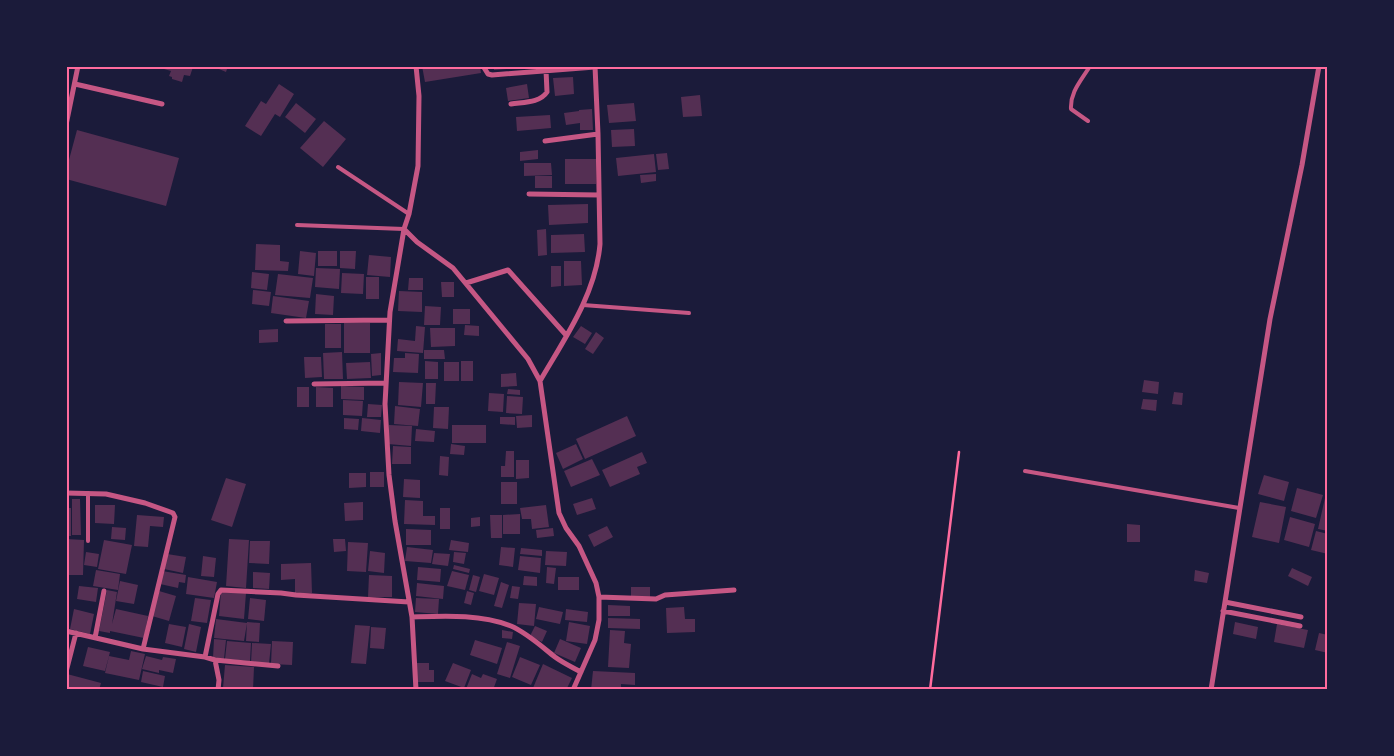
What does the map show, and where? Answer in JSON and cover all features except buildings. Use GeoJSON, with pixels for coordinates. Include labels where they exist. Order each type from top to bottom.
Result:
{"type":"FeatureCollection","features":[{"type":"Feature","properties":{"kind":"street"},"geometry":{"type":"LineString","coordinates":[[66,125],[78,66]]}},
{"type":"Feature","properties":{"kind":"street"},"geometry":{"type":"LineString","coordinates":[[416,66],[419,96],[418,166],[409,214],[404,229],[389,320],[385,404],[394,521],[412,618],[416,690]]}},
{"type":"Feature","properties":{"kind":"street"},"geometry":{"type":"LineString","coordinates":[[483,66],[488,74],[492,75],[595,67],[599,195],[598,259],[595,274],[583,305],[540,381]]}},
{"type":"Feature","properties":{"kind":"street"},"geometry":{"type":"LineString","coordinates":[[1211,690],[1270,319],[1302,165],[1320,66]]}},
{"type":"Feature","properties":{"kind":"street"},"geometry":{"type":"LineString","coordinates":[[511,104],[539,99],[545,95],[547,92],[546,70]]}},
{"type":"Feature","properties":{"kind":"street"},"geometry":{"type":"LineString","coordinates":[[75,84],[162,104]]}},
{"type":"Feature","properties":{"kind":"street"},"geometry":{"type":"LineString","coordinates":[[544,141],[598,134]]}},
{"type":"Feature","properties":{"kind":"street"},"geometry":{"type":"LineString","coordinates":[[530,194],[599,195]]}},
{"type":"Feature","properties":{"kind":"street"},"geometry":{"type":"LineString","coordinates":[[404,229],[417,242],[453,268],[528,358],[540,381],[559,513],[566,528],[579,546],[596,584],[599,597],[599,620],[595,640],[573,690]]}},
{"type":"Feature","properties":{"kind":"street"},"geometry":{"type":"LineString","coordinates":[[466,283],[508,270],[566,335]]}},
{"type":"Feature","properties":{"kind":"street"},"geometry":{"type":"LineString","coordinates":[[286,321],[389,320]]}},
{"type":"Feature","properties":{"kind":"street"},"geometry":{"type":"LineString","coordinates":[[314,384],[386,383]]}},
{"type":"Feature","properties":{"kind":"street"},"geometry":{"type":"LineString","coordinates":[[66,493],[106,494],[124,497],[173,513],[175,517],[143,649]]}},
{"type":"Feature","properties":{"kind":"street"},"geometry":{"type":"LineString","coordinates":[[95,638],[104,590]]}},
{"type":"Feature","properties":{"kind":"street"},"geometry":{"type":"LineString","coordinates":[[205,657],[218,594],[221,590],[409,602]]}},
{"type":"Feature","properties":{"kind":"street"},"geometry":{"type":"LineString","coordinates":[[599,597],[656,599],[665,595],[734,590]]}},
{"type":"Feature","properties":{"kind":"street"},"geometry":{"type":"LineString","coordinates":[[1224,602],[1301,618]]}},
{"type":"Feature","properties":{"kind":"street"},"geometry":{"type":"LineString","coordinates":[[1223,611],[1300,626]]}},
{"type":"Feature","properties":{"kind":"street"},"geometry":{"type":"LineString","coordinates":[[412,618],[462,616],[512,627],[562,662],[581,672]]}},
{"type":"Feature","properties":{"kind":"street"},"geometry":{"type":"LineString","coordinates":[[66,631],[143,649],[215,660],[278,666]]}},
{"type":"Feature","properties":{"kind":"street"},"geometry":{"type":"LineString","coordinates":[[66,672],[76,633]]}},
{"type":"Feature","properties":{"kind":"street"},"geometry":{"type":"LineString","coordinates":[[215,660],[218,674],[218,690]]}},
{"type":"Feature","properties":{"kind":"lane"},"geometry":{"type":"LineString","coordinates":[[1088,121],[1071,109],[1071,100],[1073,93],[1090,66]]}},
{"type":"Feature","properties":{"kind":"lane"},"geometry":{"type":"LineString","coordinates":[[338,167],[409,214]]}},
{"type":"Feature","properties":{"kind":"lane"},"geometry":{"type":"LineString","coordinates":[[297,225],[404,229]]}},
{"type":"Feature","properties":{"kind":"lane"},"geometry":{"type":"LineString","coordinates":[[583,305],[689,313]]}},
{"type":"Feature","properties":{"kind":"lane"},"geometry":{"type":"LineString","coordinates":[[1025,471],[1239,508]]}},
{"type":"Feature","properties":{"kind":"lane"},"geometry":{"type":"LineString","coordinates":[[88,493],[88,541]]}},
{"type":"Feature","properties":{"kind":"path"},"geometry":{"type":"LineString","coordinates":[[930,690],[959,452]]}}]}
